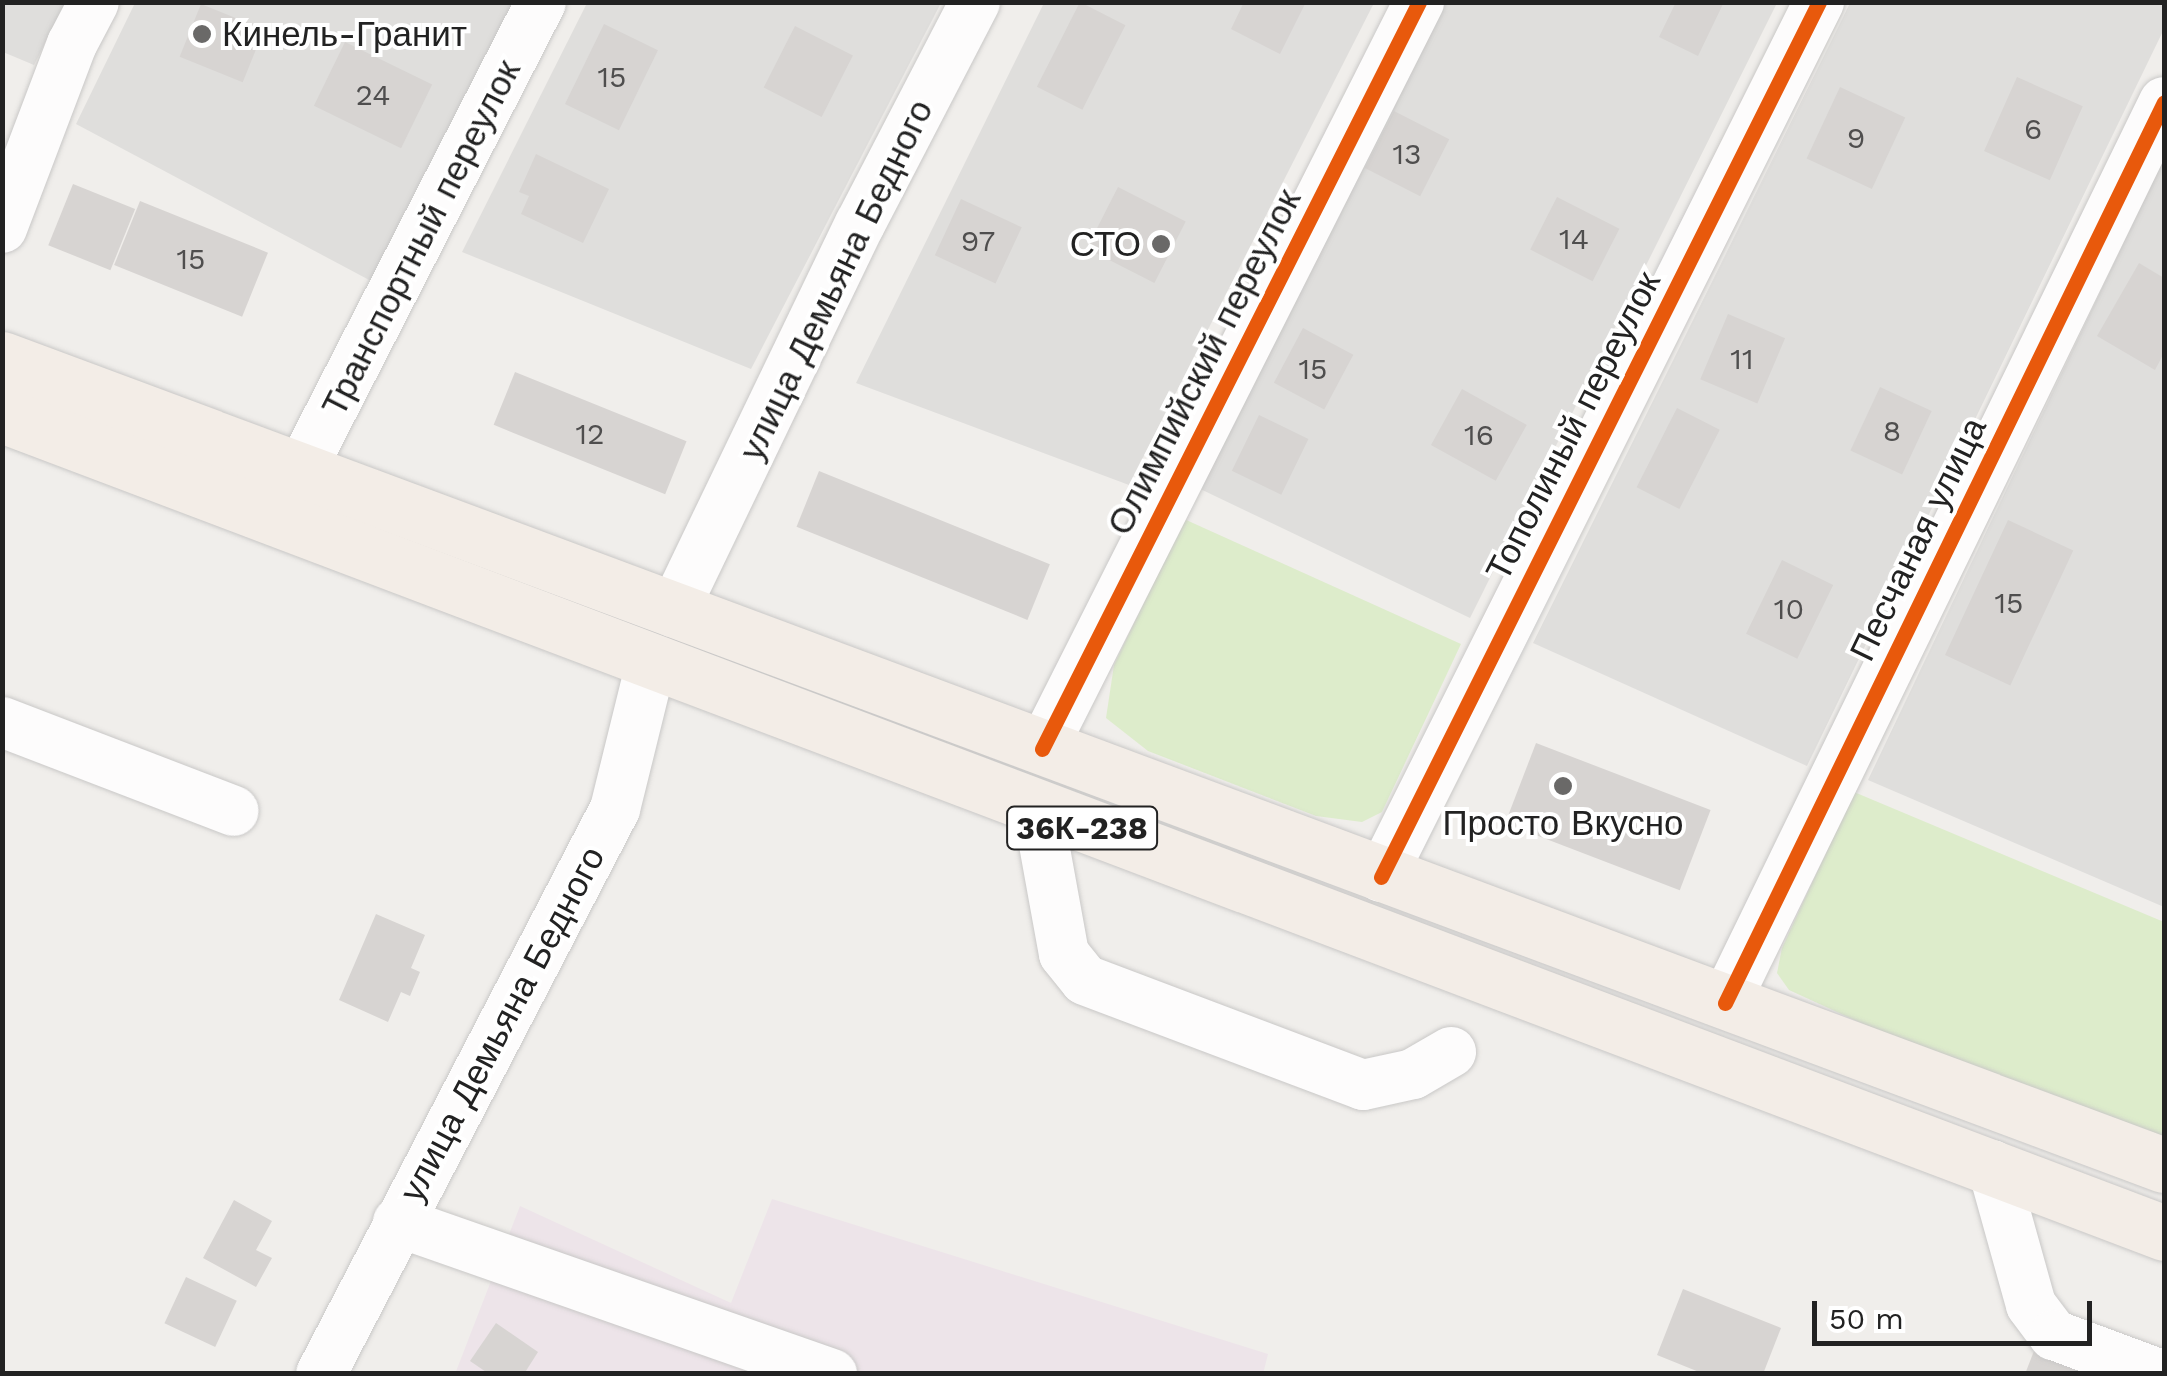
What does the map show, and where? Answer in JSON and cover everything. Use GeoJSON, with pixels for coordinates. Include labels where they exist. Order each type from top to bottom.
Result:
{"type":"FeatureCollection","features":[{"type":"Feature","properties":{"kind":"main road"},"geometry":{"type":"LineString","coordinates":[[2,359],[1042,750],[2164,1165]]}},
{"type":"Feature","properties":{"kind":"main road","name":"36К-238"},"geometry":{"type":"LineString","coordinates":[[2,415],[1038,811],[2164,1233]]}},
{"type":"Feature","properties":{"kind":"street"},"geometry":{"type":"LineString","coordinates":[[2,228],[72,44],[94,2]]}},
{"type":"Feature","properties":{"kind":"street","name":"Транспортный переулок"},"geometry":{"type":"LineString","coordinates":[[300,472],[541,2]]}},
{"type":"Feature","properties":{"kind":"street","name":"улица Демьяна Бедного"},"geometry":{"type":"LineString","coordinates":[[674,612],[860,224],[976,2]]}},
{"type":"Feature","properties":{"kind":"street","name":"Олимпийский переулок"},"geometry":{"type":"LineString","coordinates":[[1042,750],[1419,2]]}},
{"type":"Feature","properties":{"kind":"street","name":"Тополиный переулок"},"geometry":{"type":"LineString","coordinates":[[1381,876],[1819,2]]}},
{"type":"Feature","properties":{"kind":"street","name":"Песчаная улица"},"geometry":{"type":"LineString","coordinates":[[1725,1003],[2164,102]]}},
{"type":"Feature","properties":{"kind":"street","name":"улица Демьяна Бедного"},"geometry":{"type":"LineString","coordinates":[[321,1374],[614,809],[652,664]]}},
{"type":"Feature","properties":{"kind":"street"},"geometry":{"type":"LineString","coordinates":[[2,722],[234,811]]}},
{"type":"Feature","properties":{"kind":"street"},"geometry":{"type":"LineString","coordinates":[[1038,811],[1064,954],[1085,980],[1363,1085],[1412,1074],[1451,1052]]}},
{"type":"Feature","properties":{"kind":"street"},"geometry":{"type":"LineString","coordinates":[[1992,1166],[2031,1305],[2054,1335],[2159,1374]]}},
{"type":"Feature","properties":{"kind":"street"},"geometry":{"type":"LineString","coordinates":[[398,1222],[832,1374]]}},
{"type":"Feature","properties":{"kind":"shaded area"},"geometry":{"type":"Polygon","coordinates":[[[2,3],[65,3],[34,65],[3,52],[2,3]]]}},
{"type":"Feature","properties":{"kind":"shaded area"},"geometry":{"type":"Polygon","coordinates":[[[135,3],[514,3],[373,282],[76,124],[135,3]]]}},
{"type":"Feature","properties":{"kind":"shaded area"},"geometry":{"type":"Polygon","coordinates":[[[587,3],[941,3],[751,369],[462,252],[587,3]]]}},
{"type":"Feature","properties":{"kind":"shaded area"},"geometry":{"type":"Polygon","coordinates":[[[1044,3],[1374,3],[1129,485],[856,383],[1044,3]]]}},
{"type":"Feature","properties":{"kind":"shaded area"},"geometry":{"type":"Polygon","coordinates":[[[1440,3],[1777,3],[1470,618],[1194,486],[1440,3]]]}},
{"type":"Feature","properties":{"kind":"shaded area"},"geometry":{"type":"Polygon","coordinates":[[[1850,3],[2164,3],[2164,29],[1807,766],[1533,643],[1850,3]]]}},
{"type":"Feature","properties":{"kind":"shaded area"},"geometry":{"type":"Polygon","coordinates":[[[2164,158],[2164,907],[1868,780],[2164,158]]]}},
{"type":"Feature","properties":{"kind":"shaded area"},"geometry":{"type":"Polygon","coordinates":[[[772,1199],[1268,1354],[1263,1374],[455,1374],[520,1206],[731,1303],[772,1199]]]}},
{"type":"Feature","properties":{"kind":"green space"},"geometry":{"type":"Polygon","coordinates":[[[1184,519],[1461,644],[1382,812],[1362,822],[1316,816],[1148,751],[1106,718],[1114,665],[1184,519]]]}},
{"type":"Feature","properties":{"kind":"green space"},"geometry":{"type":"Polygon","coordinates":[[[1854,792],[2164,922],[2164,1137],[1874,1029],[1789,990],[1777,973],[1782,948],[1854,792]]]}},
{"type":"Feature","properties":{"kind":"building"},"geometry":{"type":"Polygon","coordinates":[[[1080,2],[1125,25],[1082,110],[1037,87],[1080,2]]]}},
{"type":"Feature","properties":{"kind":"building"},"geometry":{"type":"Polygon","coordinates":[[[1244,2],[1306,2],[1280,54],[1231,29],[1244,2]]]}},
{"type":"Feature","properties":{"kind":"building"},"geometry":{"type":"Polygon","coordinates":[[[1676,2],[1724,2],[1698,56],[1659,37],[1676,2]]]}},
{"type":"Feature","properties":{"kind":"building"},"geometry":{"type":"Polygon","coordinates":[[[201,4],[264,29],[243,82],[180,57],[201,4]]]}},
{"type":"Feature","properties":{"kind":"building"},"geometry":{"type":"Polygon","coordinates":[[[604,24],[658,50],[619,130],[565,104],[604,24]]]}},
{"type":"Feature","properties":{"kind":"building"},"geometry":{"type":"Polygon","coordinates":[[[795,26],[853,56],[822,117],[764,87],[795,26]]]}},
{"type":"Feature","properties":{"kind":"building"},"geometry":{"type":"Polygon","coordinates":[[[345,42],[432,85],[401,148],[314,106],[345,42]]]}},
{"type":"Feature","properties":{"kind":"building"},"geometry":{"type":"Polygon","coordinates":[[[2017,77],[2083,106],[2050,180],[1984,151],[2017,77]]]}},
{"type":"Feature","properties":{"kind":"building"},"geometry":{"type":"Polygon","coordinates":[[[1840,87],[1905,117],[1872,189],[1807,159],[1840,87]]]}},
{"type":"Feature","properties":{"kind":"building"},"geometry":{"type":"Polygon","coordinates":[[[1394,111],[1449,139],[1420,196],[1365,168],[1394,111]]]}},
{"type":"Feature","properties":{"kind":"building"},"geometry":{"type":"Polygon","coordinates":[[[536,154],[609,189],[583,243],[521,214],[529,196],[519,192],[536,154]]]}},
{"type":"Feature","properties":{"kind":"building"},"geometry":{"type":"Polygon","coordinates":[[[73,184],[135,209],[110,270],[48,245],[73,184]]]}},
{"type":"Feature","properties":{"kind":"building"},"geometry":{"type":"Polygon","coordinates":[[[1118,187],[1186,222],[1154,283],[1087,248],[1118,187]]]}},
{"type":"Feature","properties":{"kind":"building"},"geometry":{"type":"Polygon","coordinates":[[[1557,197],[1619,229],[1593,281],[1530,250],[1557,197]]]}},
{"type":"Feature","properties":{"kind":"building"},"geometry":{"type":"Polygon","coordinates":[[[961,199],[1022,227],[996,284],[935,255],[961,199]]]}},
{"type":"Feature","properties":{"kind":"building"},"geometry":{"type":"Polygon","coordinates":[[[140,201],[268,253],[242,317],[114,265],[140,201]]]}},
{"type":"Feature","properties":{"kind":"building"},"geometry":{"type":"Polygon","coordinates":[[[2139,263],[2164,278],[2164,353],[2155,370],[2097,336],[2139,263]]]}},
{"type":"Feature","properties":{"kind":"building"},"geometry":{"type":"Polygon","coordinates":[[[1728,314],[1785,338],[1757,404],[1700,379],[1728,314]]]}},
{"type":"Feature","properties":{"kind":"building"},"geometry":{"type":"Polygon","coordinates":[[[1303,328],[1353,355],[1324,410],[1274,383],[1303,328]]]}},
{"type":"Feature","properties":{"kind":"building"},"geometry":{"type":"Polygon","coordinates":[[[515,372],[687,441],[665,494],[494,425],[515,372]]]}},
{"type":"Feature","properties":{"kind":"building"},"geometry":{"type":"Polygon","coordinates":[[[1880,387],[1932,411],[1902,475],[1850,450],[1880,387]]]}},
{"type":"Feature","properties":{"kind":"building"},"geometry":{"type":"Polygon","coordinates":[[[1462,389],[1527,425],[1496,481],[1431,445],[1462,389]]]}},
{"type":"Feature","properties":{"kind":"building"},"geometry":{"type":"Polygon","coordinates":[[[1677,408],[1720,430],[1679,509],[1637,487],[1677,408]]]}},
{"type":"Feature","properties":{"kind":"building"},"geometry":{"type":"Polygon","coordinates":[[[1259,415],[1308,439],[1281,495],[1232,471],[1259,415]]]}},
{"type":"Feature","properties":{"kind":"building"},"geometry":{"type":"Polygon","coordinates":[[[819,471],[1050,564],[1027,620],[797,527],[819,471]]]}},
{"type":"Feature","properties":{"kind":"building"},"geometry":{"type":"Polygon","coordinates":[[[2008,520],[2073,550],[2010,685],[1945,655],[2008,520]]]}},
{"type":"Feature","properties":{"kind":"building"},"geometry":{"type":"Polygon","coordinates":[[[1782,560],[1833,585],[1797,659],[1746,634],[1782,560]]]}},
{"type":"Feature","properties":{"kind":"building"},"geometry":{"type":"Polygon","coordinates":[[[1536,743],[1711,810],[1680,890],[1505,823],[1536,743]]]}},
{"type":"Feature","properties":{"kind":"building"},"geometry":{"type":"Polygon","coordinates":[[[376,914],[425,935],[411,968],[420,972],[410,996],[401,992],[388,1022],[339,1000],[376,914]]]}},
{"type":"Feature","properties":{"kind":"building"},"geometry":{"type":"Polygon","coordinates":[[[234,1200],[272,1221],[256,1250],[272,1258],[256,1287],[203,1258],[234,1200]]]}},
{"type":"Feature","properties":{"kind":"building"},"geometry":{"type":"Polygon","coordinates":[[[186,1277],[237,1301],[215,1347],[164,1323],[186,1277]]]}},
{"type":"Feature","properties":{"kind":"building"},"geometry":{"type":"Polygon","coordinates":[[[1683,1289],[1781,1328],[1763,1374],[1704,1374],[1657,1355],[1683,1289]]]}},
{"type":"Feature","properties":{"kind":"building"},"geometry":{"type":"Polygon","coordinates":[[[496,1323],[538,1352],[524,1374],[489,1374],[470,1361],[496,1323]]]}},
{"type":"Feature","properties":{"kind":"building"},"geometry":{"type":"Polygon","coordinates":[[[2034,1351],[2087,1373],[2087,1374],[2025,1374],[2034,1351]]]}},
{"type":"Feature","properties":{"kind":"cycle path"},"geometry":{"type":"LineString","coordinates":[[1042,749],[1419,2]]}},
{"type":"Feature","properties":{"kind":"cycle path"},"geometry":{"type":"LineString","coordinates":[[1381,877],[1819,2]]}},
{"type":"Feature","properties":{"kind":"cycle path"},"geometry":{"type":"LineString","coordinates":[[1725,1003],[2164,102]]}},
{"type":"Feature","properties":{"kind":"place","name":"Кинель-Гранит"},"geometry":{"type":"Point","coordinates":[202,34]}},
{"type":"Feature","properties":{"kind":"place","name":"СТО"},"geometry":{"type":"Point","coordinates":[1161,244]}},
{"type":"Feature","properties":{"kind":"place","name":"Просто Вкусно"},"geometry":{"type":"Point","coordinates":[1563,786]}}]}
